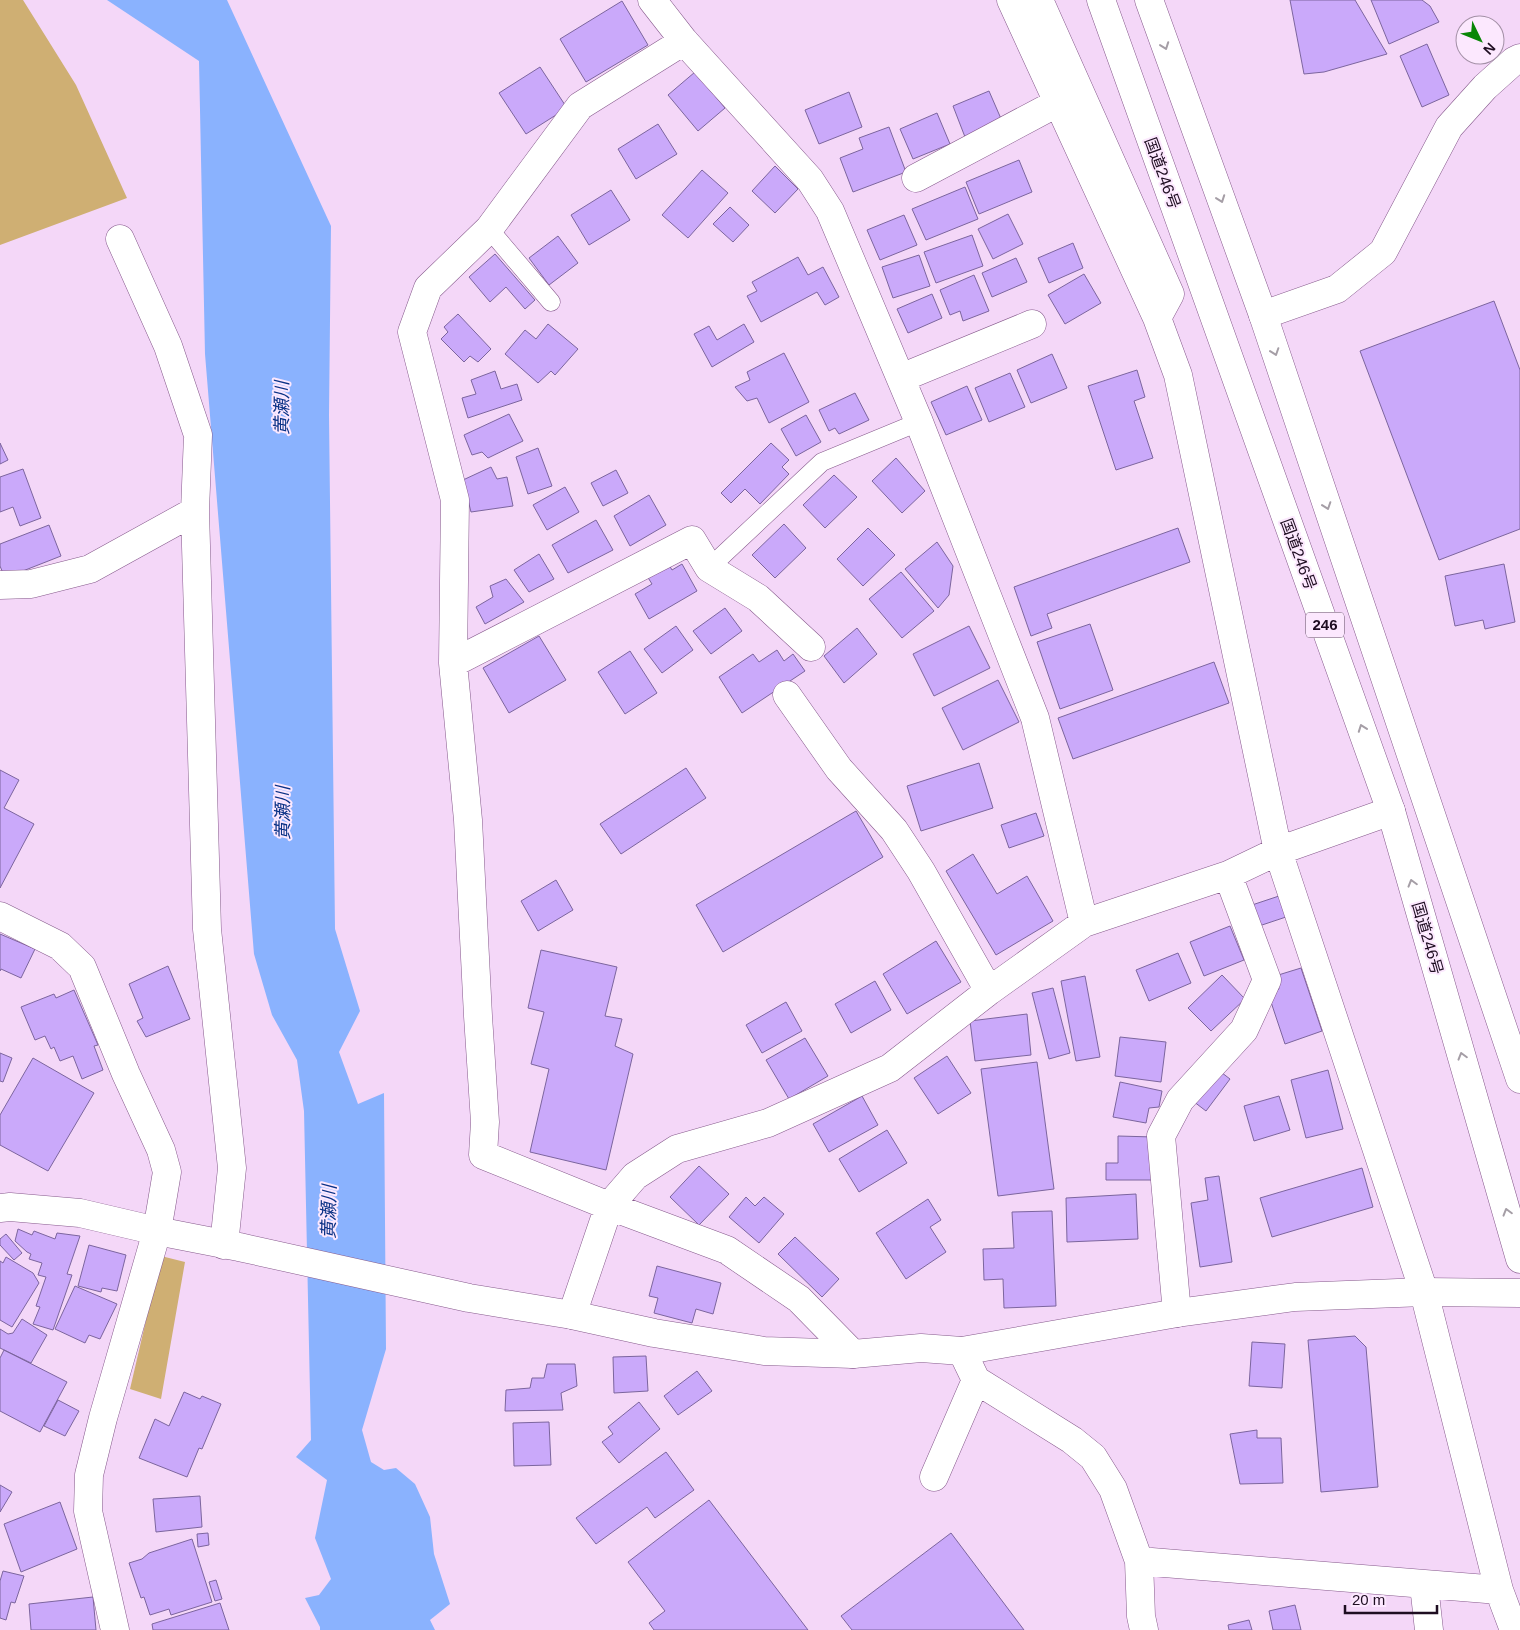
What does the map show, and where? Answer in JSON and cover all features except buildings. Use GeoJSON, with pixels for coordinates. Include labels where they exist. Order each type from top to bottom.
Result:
{"type":"FeatureCollection","features":[{"type":"Feature","properties":{"kind":"main road"},"geometry":{"type":"LineString","coordinates":[[652,0],[684,41],[810,180],[830,211],[919,422],[1035,718],[1084,923]]}},
{"type":"Feature","properties":{"kind":"main road"},"geometry":{"type":"LineString","coordinates":[[1011,0],[1157,318],[1178,375],[1278,851],[1424,1292],[1499,1590],[1514,1630]]}},
{"type":"Feature","properties":{"kind":"main road"},"geometry":{"type":"LineString","coordinates":[[1039,0],[1170,294],[1157,318]]}},
{"type":"Feature","properties":{"kind":"main road","name":"国道246号"},"geometry":{"type":"LineString","coordinates":[[1101,0],[1391,811],[1520,1259]]}},
{"type":"Feature","properties":{"kind":"main road","name":"246"},"geometry":{"type":"LineString","coordinates":[[1149,0],[1263,315],[1520,1079]]}},
{"type":"Feature","properties":{"kind":"main road"},"geometry":{"type":"LineString","coordinates":[[684,41],[580,106],[489,229],[428,288],[412,332],[455,500],[453,663],[468,820],[485,1122],[483,1156],[609,1206],[728,1250],[799,1300],[853,1354]]}},
{"type":"Feature","properties":{"kind":"main road"},"geometry":{"type":"LineString","coordinates":[[1263,315],[1337,289],[1383,252],[1449,128],[1484,87],[1520,58]]}},
{"type":"Feature","properties":{"kind":"main road"},"geometry":{"type":"LineString","coordinates":[[916,178],[1059,102]]}},
{"type":"Feature","properties":{"kind":"main road"},"geometry":{"type":"LineString","coordinates":[[120,239],[168,346],[198,435],[195,511],[207,929],[232,1168],[232,1246]]}},
{"type":"Feature","properties":{"kind":"main road"},"geometry":{"type":"LineString","coordinates":[[901,378],[1032,324]]}},
{"type":"Feature","properties":{"kind":"main road"},"geometry":{"type":"LineString","coordinates":[[0,585],[32,584],[90,569],[195,511]]}},
{"type":"Feature","properties":{"kind":"main road"},"geometry":{"type":"LineString","coordinates":[[453,663],[692,540],[709,568],[758,598],[810,647]]}},
{"type":"Feature","properties":{"kind":"main road"},"geometry":{"type":"LineString","coordinates":[[786,695],[839,769],[894,830],[921,871],[989,991]]}},
{"type":"Feature","properties":{"kind":"main road"},"geometry":{"type":"LineString","coordinates":[[572,1316],[609,1206],[635,1176],[677,1149],[768,1123],[890,1068],[989,991],[1084,923],[1228,875],[1278,851],[1391,811]]}},
{"type":"Feature","properties":{"kind":"main road"},"geometry":{"type":"LineString","coordinates":[[1176,1312],[1161,1136],[1180,1100],[1244,1030],[1267,980],[1228,875]]}},
{"type":"Feature","properties":{"kind":"main road"},"geometry":{"type":"LineString","coordinates":[[0,916],[60,946],[82,967],[126,1074],[161,1150],[167,1172],[157,1231],[106,1408],[89,1475],[88,1511],[115,1630]]}},
{"type":"Feature","properties":{"kind":"main road"},"geometry":{"type":"LineString","coordinates":[[0,1208],[10,1207],[80,1213],[469,1298],[654,1333],[764,1351],[853,1354],[921,1348],[962,1351],[1176,1312],[1295,1297],[1424,1292],[1520,1293]]}},
{"type":"Feature","properties":{"kind":"main road"},"geometry":{"type":"LineString","coordinates":[[962,1351],[976,1380],[1072,1440],[1093,1457],[1112,1489],[1138,1561],[1136,1625]]}},
{"type":"Feature","properties":{"kind":"main road"},"geometry":{"type":"LineString","coordinates":[[934,1477],[976,1380]]}},
{"type":"Feature","properties":{"kind":"main road"},"geometry":{"type":"LineString","coordinates":[[1138,1561],[1499,1590]]}},
{"type":"Feature","properties":{"kind":"main road"},"geometry":{"type":"LineString","coordinates":[[1424,1585],[1429,1630]]}},
{"type":"Feature","properties":{"kind":"lane"},"geometry":{"type":"LineString","coordinates":[[489,229],[551,302]]}},
{"type":"Feature","properties":{"kind":"lane"},"geometry":{"type":"LineString","coordinates":[[709,568],[822,462],[919,422]]}},
{"type":"Feature","properties":{"kind":"shaded area"},"geometry":{"type":"Polygon","coordinates":[[[0,0],[23,0],[76,85],[127,198],[0,245],[0,0]]]}},
{"type":"Feature","properties":{"kind":"shaded area"},"geometry":{"type":"Polygon","coordinates":[[[161,1256],[185,1262],[161,1399],[130,1389],[161,1256]]]}},
{"type":"Feature","properties":{"kind":"water","name":"黄瀬川"},"geometry":{"type":"Polygon","coordinates":[[[107,0],[227,0],[331,226],[329,415],[335,929],[360,1011],[339,1052],[358,1104],[384,1093],[386,1349],[362,1430],[371,1462],[384,1470],[396,1468],[415,1484],[430,1517],[434,1554],[450,1604],[430,1620],[435,1630],[320,1630],[305,1598],[319,1595],[331,1579],[315,1538],[327,1480],[296,1457],[311,1440],[304,1111],[297,1060],[272,1015],[254,954],[205,354],[199,61],[107,0]]]}}]}
